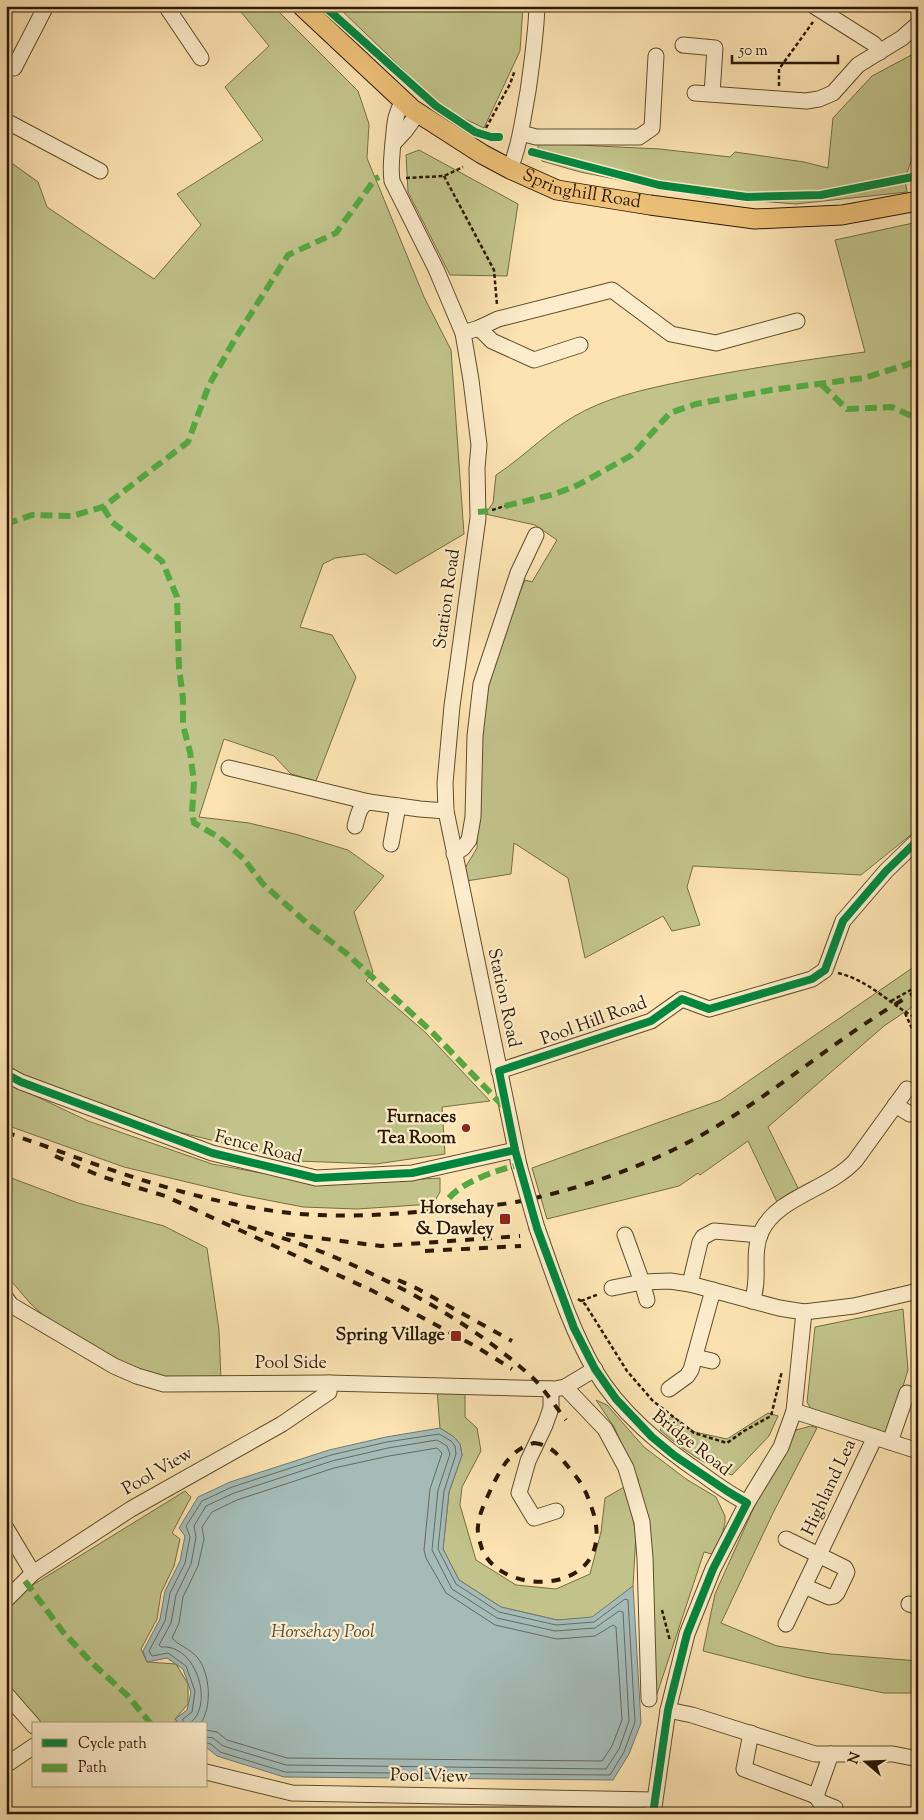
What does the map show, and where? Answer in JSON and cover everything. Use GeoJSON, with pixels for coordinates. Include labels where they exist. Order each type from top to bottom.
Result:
{"type":"FeatureCollection","features":[{"type":"Feature","properties":{"kind":"main road","name":"Springhill Road"},"geometry":{"type":"LineString","coordinates":[[302,6],[418,113],[510,170],[557,190],[755,219],[842,215],[918,201]]}},
{"type":"Feature","properties":{"kind":"street"},"geometry":{"type":"LineString","coordinates":[[14,68],[46,6]]}},
{"type":"Feature","properties":{"kind":"street"},"geometry":{"type":"LineString","coordinates":[[166,6],[201,58]]}},
{"type":"Feature","properties":{"kind":"street"},"geometry":{"type":"LineString","coordinates":[[510,170],[521,133],[534,52],[538,6]]}},
{"type":"Feature","properties":{"kind":"street"},"geometry":{"type":"LineString","coordinates":[[817,9],[874,44],[880,52]]}},
{"type":"Feature","properties":{"kind":"street"},"geometry":{"type":"LineString","coordinates":[[695,92],[806,101],[819,99],[833,93],[858,65],[902,38],[918,24]]}},
{"type":"Feature","properties":{"kind":"street"},"geometry":{"type":"LineString","coordinates":[[683,45],[715,48],[712,94]]}},
{"type":"Feature","properties":{"kind":"street"},"geometry":{"type":"LineString","coordinates":[[521,133],[536,137],[639,137],[652,128],[656,56]]}},
{"type":"Feature","properties":{"kind":"street","name":"Station Road"},"geometry":{"type":"LineString","coordinates":[[404,101],[397,111],[395,118],[391,152],[392,181],[436,269],[463,333],[479,445],[477,468],[478,512],[452,706],[446,783],[446,811],[499,1071]]}},
{"type":"Feature","properties":{"kind":"street"},"geometry":{"type":"LineString","coordinates":[[393,144],[418,113]]}},
{"type":"Feature","properties":{"kind":"street"},"geometry":{"type":"LineString","coordinates":[[6,121],[100,171]]}},
{"type":"Feature","properties":{"kind":"street"},"geometry":{"type":"LineString","coordinates":[[463,333],[498,319],[612,290],[671,334],[716,343],[797,321]]}},
{"type":"Feature","properties":{"kind":"street"},"geometry":{"type":"LineString","coordinates":[[479,328],[492,341],[534,360],[580,345]]}},
{"type":"Feature","properties":{"kind":"street"},"geometry":{"type":"LineString","coordinates":[[454,854],[463,848],[469,840],[473,817],[475,736],[481,684],[518,573],[536,534]]}},
{"type":"Feature","properties":{"kind":"street"},"geometry":{"type":"LineString","coordinates":[[229,768],[369,802],[446,811]]}},
{"type":"Feature","properties":{"kind":"street"},"geometry":{"type":"LineString","coordinates":[[355,826],[359,811],[364,804],[369,802]]}},
{"type":"Feature","properties":{"kind":"street"},"geometry":{"type":"LineString","coordinates":[[391,844],[398,806]]}},
{"type":"Feature","properties":{"kind":"street"},"geometry":{"type":"LineString","coordinates":[[825,970],[843,920],[886,871],[918,840]]}},
{"type":"Feature","properties":{"kind":"street","name":"Pool Hill Road"},"geometry":{"type":"LineString","coordinates":[[499,1071],[651,1020],[682,999],[709,1009],[812,979],[825,970]]}},
{"type":"Feature","properties":{"kind":"street","name":"Bridge Road"},"geometry":{"type":"LineString","coordinates":[[499,1071],[515,1150],[537,1228],[574,1328],[594,1369],[616,1399],[652,1437],[675,1456],[747,1503]]}},
{"type":"Feature","properties":{"kind":"street","name":"Fence Road"},"geometry":{"type":"LineString","coordinates":[[6,1074],[20,1082],[212,1153],[316,1178],[412,1173],[515,1150]]}},
{"type":"Feature","properties":{"kind":"street"},"geometry":{"type":"LineString","coordinates":[[752,1301],[756,1282],[755,1256],[760,1235],[772,1216],[785,1205],[845,1172],[855,1161],[907,1088]]}},
{"type":"Feature","properties":{"kind":"street"},"geometry":{"type":"LineString","coordinates":[[895,1105],[910,1114]]}},
{"type":"Feature","properties":{"kind":"street"},"geometry":{"type":"LineString","coordinates":[[690,1284],[700,1242],[708,1233],[714,1231],[760,1235]]}},
{"type":"Feature","properties":{"kind":"street"},"geometry":{"type":"LineString","coordinates":[[625,1235],[647,1300]]}},
{"type":"Feature","properties":{"kind":"street"},"geometry":{"type":"LineString","coordinates":[[612,1288],[642,1282],[670,1281],[690,1284],[779,1308],[804,1312],[854,1306],[918,1291]]}},
{"type":"Feature","properties":{"kind":"street"},"geometry":{"type":"LineString","coordinates":[[669,1389],[686,1376],[693,1364],[713,1290]]}},
{"type":"Feature","properties":{"kind":"street","name":"Pool Side"},"geometry":{"type":"LineString","coordinates":[[6,1298],[10,1305],[114,1366],[136,1376],[164,1384],[329,1383],[558,1388]]}},
{"type":"Feature","properties":{"kind":"street"},"geometry":{"type":"LineString","coordinates":[[653,1807],[668,1710],[686,1634],[713,1569],[747,1503],[781,1447],[794,1410],[804,1312]]}},
{"type":"Feature","properties":{"kind":"street"},"geometry":{"type":"LineString","coordinates":[[693,1364],[712,1361]]}},
{"type":"Feature","properties":{"kind":"street"},"geometry":{"type":"LineString","coordinates":[[556,1511],[534,1518],[519,1493],[528,1461],[545,1425],[558,1388],[594,1369]]}},
{"type":"Feature","properties":{"kind":"street","name":"Pool View"},"geometry":{"type":"LineString","coordinates":[[6,1600],[32,1573],[131,1509],[282,1424],[329,1392],[329,1383]]}},
{"type":"Feature","properties":{"kind":"street"},"geometry":{"type":"LineString","coordinates":[[558,1388],[605,1429],[626,1468],[639,1512],[645,1558],[649,1699]]}},
{"type":"Feature","properties":{"kind":"street","name":"Highland Lea"},"geometry":{"type":"LineString","coordinates":[[786,1624],[819,1554],[907,1393]]}},
{"type":"Feature","properties":{"kind":"street"},"geometry":{"type":"LineString","coordinates":[[794,1410],[918,1451]]}},
{"type":"Feature","properties":{"kind":"street"},"geometry":{"type":"LineString","coordinates":[[6,1528],[32,1573]]}},
{"type":"Feature","properties":{"kind":"street"},"geometry":{"type":"LineString","coordinates":[[786,1539],[819,1554]]}},
{"type":"Feature","properties":{"kind":"street","name":"Highland Lea"},"geometry":{"type":"LineString","coordinates":[[804,1586],[829,1596],[834,1596],[847,1572],[845,1568],[819,1554]]}},
{"type":"Feature","properties":{"kind":"street"},"geometry":{"type":"LineString","coordinates":[[6,1694],[32,1724]]}},
{"type":"Feature","properties":{"kind":"street"},"geometry":{"type":"LineString","coordinates":[[668,1710],[692,1714],[814,1754],[893,1754],[918,1759]]}},
{"type":"Feature","properties":{"kind":"street"},"geometry":{"type":"LineString","coordinates":[[751,1733],[744,1769],[816,1796],[820,1802],[835,1808],[834,1814]]}},
{"type":"Feature","properties":{"kind":"street"},"geometry":{"type":"LineString","coordinates":[[6,1765],[32,1747]]}},
{"type":"Feature","properties":{"kind":"street"},"geometry":{"type":"LineString","coordinates":[[816,1796],[831,1754]]}},
{"type":"Feature","properties":{"kind":"street","name":"Pool View"},"geometry":{"type":"LineString","coordinates":[[208,1772],[292,1793],[653,1807]]}},
{"type":"Feature","properties":{"kind":"path"},"geometry":{"type":"LineString","coordinates":[[780,99],[779,69],[817,9]]}},
{"type":"Feature","properties":{"kind":"path"},"geometry":{"type":"LineString","coordinates":[[491,137],[484,132],[516,70]]}},
{"type":"Feature","properties":{"kind":"path"},"geometry":{"type":"LineString","coordinates":[[404,179],[444,176],[463,168]]}},
{"type":"Feature","properties":{"kind":"path"},"geometry":{"type":"LineString","coordinates":[[444,176],[494,270],[498,319]]}},
{"type":"Feature","properties":{"kind":"path"},"geometry":{"type":"LineString","coordinates":[[488,510],[505,506]]}},
{"type":"Feature","properties":{"kind":"path"},"geometry":{"type":"LineString","coordinates":[[825,970],[844,974],[874,988],[904,1012],[918,1019]]}},
{"type":"Feature","properties":{"kind":"path"},"geometry":{"type":"LineString","coordinates":[[891,1001],[918,986]]}},
{"type":"Feature","properties":{"kind":"path"},"geometry":{"type":"LineString","coordinates":[[904,1012],[918,1042]]}},
{"type":"Feature","properties":{"kind":"path"},"geometry":{"type":"LineString","coordinates":[[581,1301],[612,1288]]}},
{"type":"Feature","properties":{"kind":"green space"},"geometry":{"type":"Polygon","coordinates":[[[236,6],[273,6],[358,91],[369,124],[367,158],[424,297],[451,350],[464,534],[396,574],[365,554],[335,558],[323,564],[300,627],[332,635],[356,677],[316,781],[291,774],[274,756],[224,739],[199,817],[249,823],[348,850],[384,876],[354,912],[373,972],[366,981],[425,1032],[490,1101],[442,1107],[445,1154],[376,1164],[297,1161],[178,1132],[21,1075],[6,1064],[6,159],[38,182],[47,207],[154,279],[201,225],[177,194],[263,140],[225,87],[269,46],[236,6]]]}},
{"type":"Feature","properties":{"kind":"green space"},"geometry":{"type":"Polygon","coordinates":[[[337,6],[523,6],[520,51],[484,128],[444,109],[337,6]]]}},
{"type":"Feature","properties":{"kind":"green space"},"geometry":{"type":"Polygon","coordinates":[[[917,52],[918,141],[905,179],[907,192],[796,204],[707,197],[580,172],[542,161],[537,143],[660,149],[730,157],[735,152],[804,162],[828,168],[833,118],[872,76],[917,52]]]}},
{"type":"Feature","properties":{"kind":"green space"},"geometry":{"type":"Polygon","coordinates":[[[419,150],[518,204],[507,276],[450,275],[408,192],[406,155],[419,150]]]}},
{"type":"Feature","properties":{"kind":"green space"},"geometry":{"type":"Polygon","coordinates":[[[918,222],[918,829],[861,875],[693,866],[687,887],[700,925],[672,931],[663,916],[585,958],[568,878],[514,843],[511,874],[466,881],[465,868],[477,848],[480,741],[490,669],[525,580],[532,582],[557,540],[535,525],[485,514],[493,503],[496,475],[562,424],[586,410],[621,396],[707,377],[865,352],[835,240],[918,222]]]}},
{"type":"Feature","properties":{"kind":"green space"},"geometry":{"type":"Polygon","coordinates":[[[918,964],[918,1003],[884,1026],[768,1127],[799,1190],[777,1202],[748,1141],[700,1175],[698,1173],[679,1186],[547,1219],[532,1168],[721,1100],[918,964]]]}},
{"type":"Feature","properties":{"kind":"green space"},"geometry":{"type":"Polygon","coordinates":[[[6,1082],[88,1121],[212,1164],[327,1185],[440,1178],[440,1192],[433,1204],[357,1209],[303,1207],[241,1195],[124,1167],[6,1125],[6,1082]]]}},
{"type":"Feature","properties":{"kind":"green space"},"geometry":{"type":"Polygon","coordinates":[[[6,1176],[78,1203],[164,1226],[207,1248],[219,1330],[221,1380],[164,1377],[128,1365],[47,1319],[30,1303],[6,1275],[6,1176]]]}},
{"type":"Feature","properties":{"kind":"green space"},"geometry":{"type":"Polygon","coordinates":[[[903,1309],[908,1370],[888,1435],[812,1411],[807,1402],[815,1327],[903,1309]]]}},
{"type":"Feature","properties":{"kind":"green space"},"geometry":{"type":"Polygon","coordinates":[[[437,1391],[465,1392],[465,1417],[477,1428],[481,1451],[462,1487],[460,1505],[476,1560],[516,1585],[556,1589],[590,1574],[601,1532],[605,1498],[626,1486],[636,1534],[633,1586],[592,1618],[557,1620],[501,1607],[459,1580],[443,1549],[449,1492],[462,1455],[460,1444],[454,1437],[440,1428],[437,1391]]]}},
{"type":"Feature","properties":{"kind":"green space"},"geometry":{"type":"Polygon","coordinates":[[[596,1400],[607,1405],[644,1447],[686,1479],[716,1497],[725,1516],[722,1534],[712,1554],[704,1552],[656,1697],[645,1534],[638,1479],[614,1427],[596,1400]]]}},
{"type":"Feature","properties":{"kind":"green space"},"geometry":{"type":"Polygon","coordinates":[[[768,1413],[778,1416],[769,1436],[732,1475],[694,1456],[660,1430],[672,1416],[695,1432],[727,1439],[768,1413]]]}},
{"type":"Feature","properties":{"kind":"green space"},"geometry":{"type":"Polygon","coordinates":[[[811,1426],[817,1428],[773,1513],[721,1623],[777,1646],[831,1654],[918,1661],[918,1693],[884,1693],[805,1677],[703,1651],[715,1594],[755,1505],[796,1430],[811,1426]]]}},
{"type":"Feature","properties":{"kind":"green space"},"geometry":{"type":"Polygon","coordinates":[[[185,1491],[191,1497],[172,1533],[180,1539],[174,1566],[161,1593],[157,1619],[141,1649],[147,1662],[176,1664],[188,1684],[188,1704],[175,1719],[177,1722],[37,1722],[6,1686],[6,1611],[31,1586],[185,1491]]]}},
{"type":"Feature","properties":{"kind":"water","name":"Horsehay Pool"},"geometry":{"type":"Polygon","coordinates":[[[440,1428],[454,1437],[460,1444],[462,1455],[449,1492],[443,1549],[459,1580],[501,1607],[557,1620],[592,1617],[633,1586],[641,1723],[629,1754],[613,1780],[284,1777],[217,1756],[208,1749],[208,1722],[178,1722],[175,1719],[187,1710],[191,1692],[183,1669],[167,1658],[147,1662],[143,1651],[160,1619],[165,1591],[180,1561],[185,1536],[179,1528],[198,1497],[230,1482],[329,1450],[386,1437],[440,1428]]]}},
{"type":"Feature","properties":{"kind":"railway"},"geometry":{"type":"LineString","coordinates":[[6,1132],[111,1170],[169,1188],[259,1209],[308,1215],[363,1215],[506,1204],[585,1185],[676,1149],[753,1103],[861,1026],[918,991]]}},
{"type":"Feature","properties":{"kind":"railway"},"geometry":{"type":"LineString","coordinates":[[55,1156],[100,1176],[165,1196],[373,1291],[475,1346],[512,1369]]}},
{"type":"Feature","properties":{"kind":"railway"},"geometry":{"type":"LineString","coordinates":[[231,1220],[332,1256],[385,1280],[437,1308],[487,1341],[533,1378],[566,1420]]}},
{"type":"Feature","properties":{"kind":"railway"},"geometry":{"type":"LineString","coordinates":[[286,1234],[381,1246],[520,1236]]}},
{"type":"Feature","properties":{"kind":"railway"},"geometry":{"type":"LineString","coordinates":[[425,1251],[521,1246]]}},
{"type":"Feature","properties":{"kind":"railway"},"geometry":{"type":"LineString","coordinates":[[398,1280],[418,1289],[512,1341]]}},
{"type":"Feature","properties":{"kind":"railway"},"geometry":{"type":"LineString","coordinates":[[534,1443],[541,1444],[552,1450],[566,1464],[584,1488],[594,1515],[596,1541],[588,1561],[573,1574],[553,1581],[532,1581],[511,1576],[493,1565],[482,1549],[478,1535],[481,1513],[502,1468],[518,1450],[534,1443]]}},
{"type":"Feature","properties":{"kind":"marked path"},"geometry":{"type":"LineString","coordinates":[[6,524],[32,515],[72,516],[103,507],[188,442],[209,385],[235,339],[288,255],[336,233],[375,179],[379,177]]}},
{"type":"Feature","properties":{"kind":"marked path"},"geometry":{"type":"LineString","coordinates":[[505,506],[555,494],[578,485],[632,455],[670,413],[696,404],[771,390],[864,378],[918,361]]}},
{"type":"Feature","properties":{"kind":"marked path"},"geometry":{"type":"LineString","coordinates":[[821,384],[847,409],[892,407],[918,419]]}},
{"type":"Feature","properties":{"kind":"marked path"},"geometry":{"type":"LineString","coordinates":[[103,507],[112,522],[162,561],[177,597],[183,725],[190,752],[194,782],[192,813],[194,823],[220,838],[243,858],[263,884],[308,924],[346,953],[432,1032],[506,1109]]}},
{"type":"Feature","properties":{"kind":"marked path"},"geometry":{"type":"LineString","coordinates":[[478,512],[488,511]]}},
{"type":"Feature","properties":{"kind":"marked path"},"geometry":{"type":"LineString","coordinates":[[449,1198],[463,1187],[491,1173],[519,1165]]}},
{"type":"Feature","properties":{"kind":"marked path"},"geometry":{"type":"LineString","coordinates":[[25,1581],[63,1632],[92,1663],[128,1696],[149,1722]]}},
{"type":"Feature","properties":{"kind":"cycle path"},"geometry":{"type":"LineString","coordinates":[[324,6],[436,106],[475,132],[491,137],[499,137]]}},
{"type":"Feature","properties":{"kind":"cycle path"},"geometry":{"type":"LineString","coordinates":[[532,152],[659,185],[747,197],[821,195],[918,176]]}},
{"type":"Feature","properties":{"kind":"cycle path"},"geometry":{"type":"LineString","coordinates":[[653,1814],[668,1710],[687,1634],[713,1569],[747,1503],[675,1456],[652,1437],[616,1399],[595,1369],[574,1328],[537,1228],[515,1150],[499,1071],[651,1021],[682,999],[709,1009],[812,979],[825,970],[843,921],[886,871],[918,840]]}},
{"type":"Feature","properties":{"kind":"cycle path"},"geometry":{"type":"LineString","coordinates":[[6,1074],[21,1082],[212,1153],[316,1178],[412,1173],[515,1150]]}},
{"type":"Feature","properties":{"kind":"place","name":"Furnaces Tea Room"},"geometry":{"type":"Point","coordinates":[466,1128]}},
{"type":"Feature","properties":{"kind":"place","name":"Horsehay & Dawley"},"geometry":{"type":"Point","coordinates":[505,1219]}},
{"type":"Feature","properties":{"kind":"place","name":"Spring Village"},"geometry":{"type":"Point","coordinates":[456,1336]}}]}
